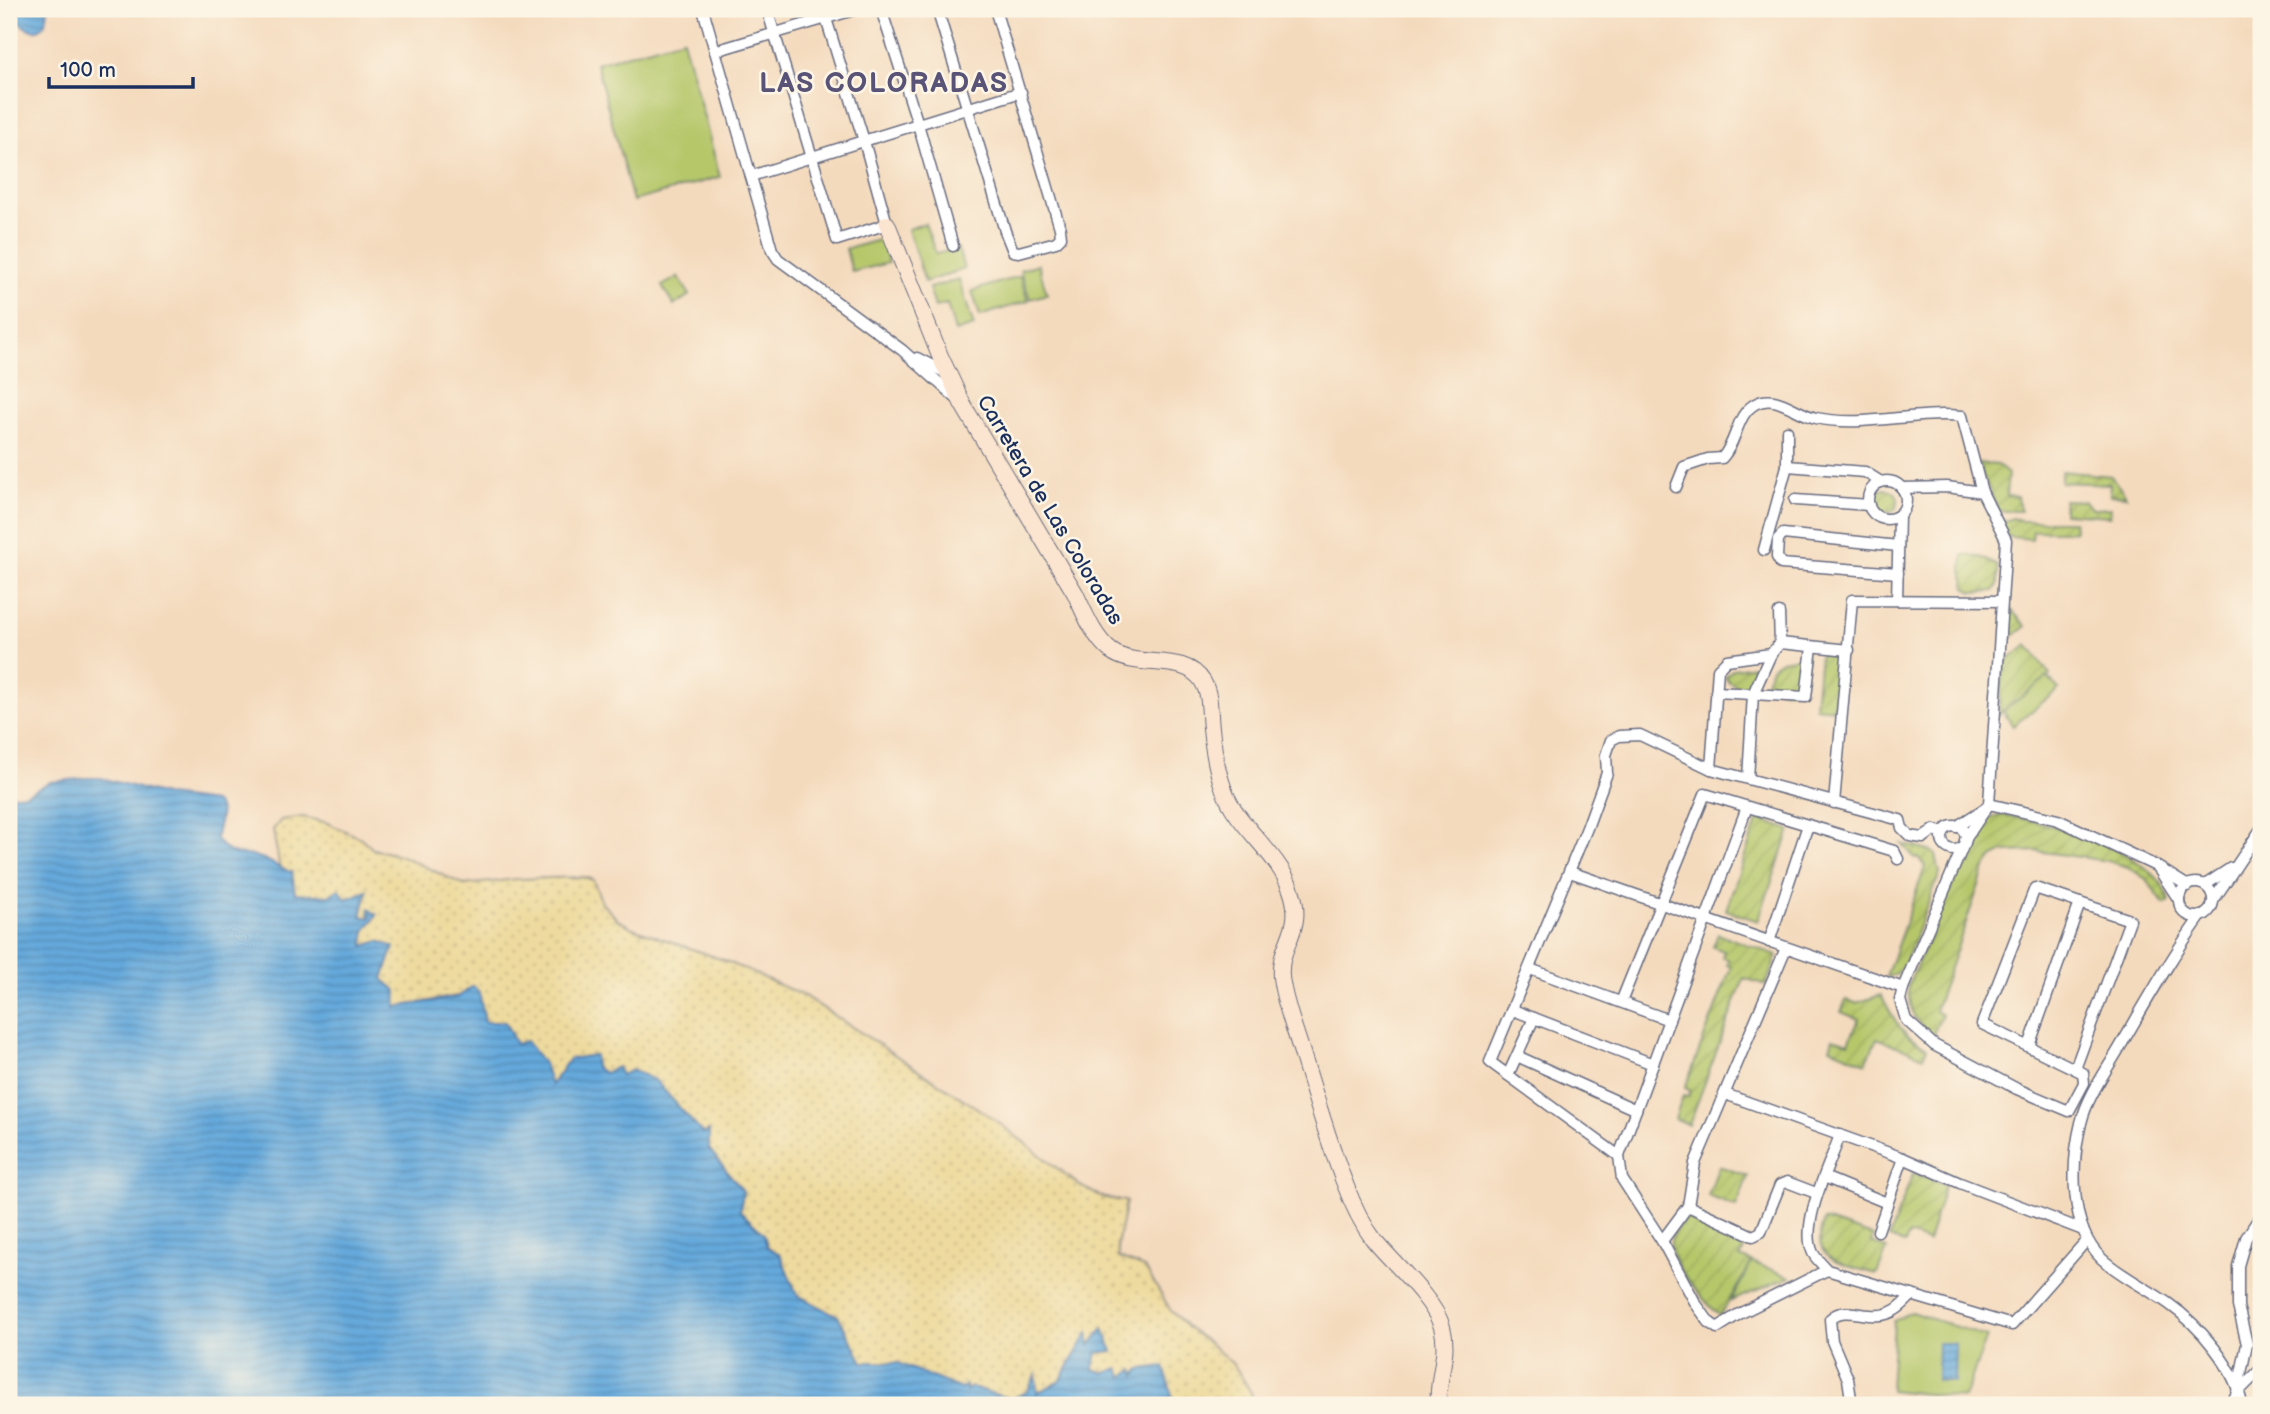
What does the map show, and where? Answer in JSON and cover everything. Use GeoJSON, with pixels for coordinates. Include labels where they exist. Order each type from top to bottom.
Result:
{"type":"FeatureCollection","features":[{"type":"Feature","properties":{"kind":"street"},"geometry":{"type":"LineString","coordinates":[[702,9],[772,250],[778,259],[902,350],[963,405]]}},
{"type":"Feature","properties":{"kind":"street"},"geometry":{"type":"LineString","coordinates":[[766,9],[836,240],[887,224],[825,13]]}},
{"type":"Feature","properties":{"kind":"street"},"geometry":{"type":"LineString","coordinates":[[715,51],[774,34],[825,13],[857,9]]}},
{"type":"Feature","properties":{"kind":"street"},"geometry":{"type":"LineString","coordinates":[[881,9],[918,124],[953,247]]}},
{"type":"Feature","properties":{"kind":"street"},"geometry":{"type":"LineString","coordinates":[[937,9],[1013,251],[1019,253],[1056,242],[1061,237],[995,9]]}},
{"type":"Feature","properties":{"kind":"street"},"geometry":{"type":"LineString","coordinates":[[751,176],[1021,92]]}},
{"type":"Feature","properties":{"kind":"street","name":"Carretera de Las Coloradas"},"geometry":{"type":"LineString","coordinates":[[887,224],[937,361],[948,374],[963,405],[1075,593],[1091,626],[1110,650],[1132,660],[1184,665],[1194,671],[1208,692],[1214,747],[1224,791],[1230,805],[1271,856],[1291,891],[1296,917],[1295,929],[1283,957],[1281,976],[1294,1027],[1346,1185],[1372,1237],[1429,1304],[1442,1327],[1446,1345],[1439,1405]]}},
{"type":"Feature","properties":{"kind":"street"},"geometry":{"type":"LineString","coordinates":[[902,350],[937,361]]}},
{"type":"Feature","properties":{"kind":"street"},"geometry":{"type":"LineString","coordinates":[[1676,487],[1684,467],[1722,457],[1731,448],[1742,415],[1754,404],[1763,401],[1778,401],[1815,418],[1892,420],[1919,415],[1962,416],[1982,492],[2006,540],[1988,806],[1964,842],[1900,1000],[1906,1020],[1934,1045],[2017,1089],[2069,1111],[2084,1083],[2083,1073],[1982,1024],[2035,888],[2130,920],[2075,1069]]}},
{"type":"Feature","properties":{"kind":"street"},"geometry":{"type":"LineString","coordinates":[[1764,550],[1787,466],[1787,431]]}},
{"type":"Feature","properties":{"kind":"street"},"geometry":{"type":"LineString","coordinates":[[1787,466],[1865,472],[1881,482]]}},
{"type":"Feature","properties":{"kind":"street"},"geometry":{"type":"LineString","coordinates":[[1897,600],[1899,514],[1906,499],[1902,488],[1892,481],[1881,482],[1871,489],[1868,499],[1871,511],[1887,519],[1899,514]]}},
{"type":"Feature","properties":{"kind":"street"},"geometry":{"type":"LineString","coordinates":[[1902,488],[1947,487],[1982,492]]}},
{"type":"Feature","properties":{"kind":"street"},"geometry":{"type":"LineString","coordinates":[[1795,500],[1869,505]]}},
{"type":"Feature","properties":{"kind":"street"},"geometry":{"type":"LineString","coordinates":[[1898,546],[1783,534],[1778,539],[1777,557],[1781,564],[1898,573]]}},
{"type":"Feature","properties":{"kind":"street"},"geometry":{"type":"LineString","coordinates":[[1833,803],[1852,600],[2002,601]]}},
{"type":"Feature","properties":{"kind":"street"},"geometry":{"type":"LineString","coordinates":[[1748,779],[1753,694],[1771,654],[1780,643],[1779,613]]}},
{"type":"Feature","properties":{"kind":"street"},"geometry":{"type":"LineString","coordinates":[[1780,643],[1849,650]]}},
{"type":"Feature","properties":{"kind":"street"},"geometry":{"type":"LineString","coordinates":[[1716,692],[1807,697],[1812,647]]}},
{"type":"Feature","properties":{"kind":"street"},"geometry":{"type":"LineString","coordinates":[[1711,769],[1718,669],[1727,660],[1771,654]]}},
{"type":"Feature","properties":{"kind":"street"},"geometry":{"type":"LineString","coordinates":[[1619,1156],[1490,1062],[1605,782],[1608,746],[1611,740],[1619,736],[1640,735],[1711,769],[1900,820],[1902,828],[1910,836],[1923,838],[1934,830],[1943,833]]}},
{"type":"Feature","properties":{"kind":"street"},"geometry":{"type":"LineString","coordinates":[[1621,1002],[1706,794],[1894,851],[1898,859]]}},
{"type":"Feature","properties":{"kind":"street"},"geometry":{"type":"LineString","coordinates":[[1956,827],[1988,806],[2058,820],[2156,866],[2188,886]]}},
{"type":"Feature","properties":{"kind":"street"},"geometry":{"type":"LineString","coordinates":[[1747,807],[1619,1156],[1622,1179],[1662,1241],[1696,1304],[1717,1328],[1739,1314],[1827,1270]]}},
{"type":"Feature","properties":{"kind":"street"},"geometry":{"type":"LineString","coordinates":[[1769,942],[1808,825]]}},
{"type":"Feature","properties":{"kind":"street"},"geometry":{"type":"LineString","coordinates":[[1949,877],[1948,848],[1942,840],[1943,833],[1949,827],[1956,827],[1962,830],[1964,842]]}},
{"type":"Feature","properties":{"kind":"street"},"geometry":{"type":"LineString","coordinates":[[2242,1405],[2214,1346],[2172,1306],[2102,1259],[2085,1235],[2074,1181],[2081,1122],[2092,1095],[2172,957],[2201,916],[2210,910],[2236,864],[2261,829]]}},
{"type":"Feature","properties":{"kind":"street"},"geometry":{"type":"LineString","coordinates":[[1948,848],[1958,848],[1964,842]]}},
{"type":"Feature","properties":{"kind":"street"},"geometry":{"type":"LineString","coordinates":[[2205,886],[2236,864]]}},
{"type":"Feature","properties":{"kind":"street"},"geometry":{"type":"LineString","coordinates":[[2156,866],[2184,912],[2182,943]]}},
{"type":"Feature","properties":{"kind":"street"},"geometry":{"type":"LineString","coordinates":[[1570,872],[1903,988]]}},
{"type":"Feature","properties":{"kind":"street"},"geometry":{"type":"LineString","coordinates":[[2179,900],[2183,889],[2196,883],[2211,892],[2213,901]]}},
{"type":"Feature","properties":{"kind":"street"},"geometry":{"type":"LineString","coordinates":[[2029,1046],[2080,903]]}},
{"type":"Feature","properties":{"kind":"street"},"geometry":{"type":"LineString","coordinates":[[2184,912],[2201,916]]}},
{"type":"Feature","properties":{"kind":"street"},"geometry":{"type":"LineString","coordinates":[[1662,1241],[1688,1206],[1695,1163],[1786,948]]}},
{"type":"Feature","properties":{"kind":"street"},"geometry":{"type":"LineString","coordinates":[[1530,969],[1669,1020]]}},
{"type":"Feature","properties":{"kind":"street"},"geometry":{"type":"LineString","coordinates":[[1513,1010],[1653,1064]]}},
{"type":"Feature","properties":{"kind":"street"},"geometry":{"type":"LineString","coordinates":[[1508,1075],[1534,1018]]}},
{"type":"Feature","properties":{"kind":"street"},"geometry":{"type":"LineString","coordinates":[[1517,1056],[1636,1110]]}},
{"type":"Feature","properties":{"kind":"street"},"geometry":{"type":"LineString","coordinates":[[1725,1094],[1903,1158],[2085,1235]]}},
{"type":"Feature","properties":{"kind":"street"},"geometry":{"type":"LineString","coordinates":[[1840,1135],[1816,1193],[1809,1238],[1813,1254],[1827,1270],[2012,1325],[2085,1235]]}},
{"type":"Feature","properties":{"kind":"street"},"geometry":{"type":"LineString","coordinates":[[1878,1231],[1903,1158]]}},
{"type":"Feature","properties":{"kind":"street"},"geometry":{"type":"LineString","coordinates":[[1824,1177],[1887,1203]]}},
{"type":"Feature","properties":{"kind":"street"},"geometry":{"type":"LineString","coordinates":[[1688,1206],[1753,1236],[1760,1231],[1769,1216],[1780,1185],[1787,1182],[1816,1193]]}},
{"type":"Feature","properties":{"kind":"street"},"geometry":{"type":"LineString","coordinates":[[2231,1405],[2237,1393],[2248,1344],[2238,1306],[2238,1266],[2246,1238],[2261,1214]]}},
{"type":"Feature","properties":{"kind":"street"},"geometry":{"type":"LineString","coordinates":[[1852,1405],[1848,1379],[1832,1341],[1830,1319],[1836,1313],[1846,1311],[1868,1317],[1894,1312],[1912,1295]]}},
{"type":"Feature","properties":{"kind":"street"},"geometry":{"type":"LineString","coordinates":[[2237,1393],[2261,1368]]}},
{"type":"Feature","properties":{"kind":"green space"},"geometry":{"type":"Polygon","coordinates":[[[683,39],[720,177],[633,201],[596,63],[683,39]]]}},
{"type":"Feature","properties":{"kind":"green space"},"geometry":{"type":"Polygon","coordinates":[[[925,223],[936,254],[958,248],[964,269],[925,282],[908,229],[925,223]]]}},
{"type":"Feature","properties":{"kind":"green space"},"geometry":{"type":"Polygon","coordinates":[[[882,239],[888,263],[852,272],[846,249],[882,239]]]}},
{"type":"Feature","properties":{"kind":"green space"},"geometry":{"type":"Polygon","coordinates":[[[1038,264],[1047,294],[1030,299],[1020,270],[1038,264]]]}},
{"type":"Feature","properties":{"kind":"green space"},"geometry":{"type":"Polygon","coordinates":[[[1020,276],[1028,301],[980,316],[972,291],[1020,276]]]}},
{"type":"Feature","properties":{"kind":"green space"},"geometry":{"type":"Polygon","coordinates":[[[678,277],[690,295],[674,305],[662,286],[678,277]]]}},
{"type":"Feature","properties":{"kind":"green space"},"geometry":{"type":"Polygon","coordinates":[[[959,280],[974,326],[955,332],[947,304],[935,307],[929,288],[959,280]]]}},
{"type":"Feature","properties":{"kind":"green space"},"geometry":{"type":"Polygon","coordinates":[[[1978,463],[1997,465],[2008,474],[2006,496],[2018,497],[2020,511],[1998,511],[1978,463]]]}},
{"type":"Feature","properties":{"kind":"green space"},"geometry":{"type":"Polygon","coordinates":[[[2061,471],[2111,476],[2126,496],[2111,495],[2110,484],[2061,482],[2061,471]]]}},
{"type":"Feature","properties":{"kind":"green space"},"geometry":{"type":"Polygon","coordinates":[[[1881,489],[1891,489],[1898,496],[1898,506],[1891,513],[1881,513],[1874,506],[1874,496],[1881,489]]]}},
{"type":"Feature","properties":{"kind":"green space"},"geometry":{"type":"Polygon","coordinates":[[[2064,500],[2084,501],[2093,509],[2111,508],[2110,516],[2064,513],[2064,500]]]}},
{"type":"Feature","properties":{"kind":"green space"},"geometry":{"type":"Polygon","coordinates":[[[2012,518],[2021,521],[2074,521],[2075,531],[2033,531],[2032,539],[2009,537],[2004,532],[2003,522],[2012,518]]]}},
{"type":"Feature","properties":{"kind":"green space"},"geometry":{"type":"Polygon","coordinates":[[[1963,555],[1979,556],[1998,566],[1998,585],[1994,591],[1973,592],[1966,588],[1962,571],[1963,555]]]}},
{"type":"Feature","properties":{"kind":"green space"},"geometry":{"type":"Polygon","coordinates":[[[2007,605],[2026,626],[2003,644],[2007,605]]]}},
{"type":"Feature","properties":{"kind":"green space"},"geometry":{"type":"Polygon","coordinates":[[[2028,645],[2050,675],[1999,714],[2003,664],[2028,645]]]}},
{"type":"Feature","properties":{"kind":"green space"},"geometry":{"type":"Polygon","coordinates":[[[1820,654],[1839,656],[1834,709],[1815,707],[1820,654]]]}},
{"type":"Feature","properties":{"kind":"green space"},"geometry":{"type":"Polygon","coordinates":[[[1807,657],[1803,685],[1799,688],[1790,690],[1765,686],[1774,665],[1791,658],[1807,657]]]}},
{"type":"Feature","properties":{"kind":"green space"},"geometry":{"type":"Polygon","coordinates":[[[1761,665],[1751,688],[1740,687],[1726,678],[1734,669],[1761,665]]]}},
{"type":"Feature","properties":{"kind":"green space"},"geometry":{"type":"Polygon","coordinates":[[[2047,677],[2059,689],[2013,726],[2003,711],[2047,677]]]}},
{"type":"Feature","properties":{"kind":"green space"},"geometry":{"type":"Polygon","coordinates":[[[2001,815],[2071,832],[2124,854],[2146,868],[2162,884],[2169,902],[2164,904],[2146,879],[2128,867],[2108,861],[2036,851],[2004,852],[1993,857],[1985,868],[1935,1011],[1942,1015],[1932,1036],[1913,1014],[1908,985],[1966,854],[1989,819],[2001,815]]]}},
{"type":"Feature","properties":{"kind":"green space"},"geometry":{"type":"Polygon","coordinates":[[[1758,819],[1790,830],[1758,921],[1726,910],[1758,819]]]}},
{"type":"Feature","properties":{"kind":"green space"},"geometry":{"type":"Polygon","coordinates":[[[1902,844],[1931,851],[1936,855],[1940,873],[1905,963],[1897,973],[1886,977],[1925,866],[1902,844]]]}},
{"type":"Feature","properties":{"kind":"green space"},"geometry":{"type":"Polygon","coordinates":[[[1718,934],[1777,955],[1766,985],[1744,978],[1689,1125],[1675,1119],[1683,1096],[1688,1097],[1691,1091],[1685,1088],[1731,967],[1727,965],[1729,960],[1722,957],[1724,951],[1713,947],[1718,934]]]}},
{"type":"Feature","properties":{"kind":"green space"},"geometry":{"type":"Polygon","coordinates":[[[1881,995],[1904,1032],[1927,1048],[1924,1057],[1877,1038],[1866,1063],[1830,1048],[1833,1038],[1849,1043],[1859,1019],[1841,1012],[1846,1000],[1856,1003],[1881,995]]]}},
{"type":"Feature","properties":{"kind":"green space"},"geometry":{"type":"Polygon","coordinates":[[[1719,1166],[1748,1176],[1736,1207],[1708,1196],[1719,1166]]]}},
{"type":"Feature","properties":{"kind":"green space"},"geometry":{"type":"Polygon","coordinates":[[[1913,1173],[1945,1185],[1928,1242],[1909,1235],[1905,1244],[1889,1238],[1913,1173]]]}},
{"type":"Feature","properties":{"kind":"green space"},"geometry":{"type":"Polygon","coordinates":[[[1686,1218],[1745,1247],[1740,1257],[1752,1262],[1720,1316],[1688,1281],[1675,1260],[1671,1240],[1686,1218]]]}},
{"type":"Feature","properties":{"kind":"green space"},"geometry":{"type":"Polygon","coordinates":[[[1824,1220],[1873,1236],[1871,1243],[1887,1249],[1877,1274],[1842,1264],[1825,1254],[1820,1234],[1824,1220]]]}},
{"type":"Feature","properties":{"kind":"green space"},"geometry":{"type":"Polygon","coordinates":[[[1752,1262],[1790,1277],[1731,1301],[1752,1262]]]}},
{"type":"Feature","properties":{"kind":"green space"},"geometry":{"type":"Polygon","coordinates":[[[1911,1312],[1987,1337],[1964,1398],[1890,1390],[1894,1321],[1911,1312]]]}},
{"type":"Feature","properties":{"kind":"sand"},"geometry":{"type":"Polygon","coordinates":[[[303,817],[325,822],[361,838],[373,849],[402,856],[464,885],[517,879],[585,877],[593,880],[602,903],[617,919],[633,928],[726,961],[804,996],[994,1119],[1080,1186],[1104,1198],[1126,1201],[1117,1246],[1119,1258],[1145,1268],[1171,1311],[1234,1365],[1252,1394],[1249,1405],[1170,1405],[1172,1395],[1136,1377],[1122,1377],[1092,1369],[1097,1353],[1089,1346],[1087,1335],[1060,1381],[1037,1393],[1035,1377],[1027,1392],[1011,1399],[971,1387],[965,1392],[898,1363],[863,1362],[838,1316],[797,1295],[780,1254],[767,1247],[764,1234],[740,1211],[743,1191],[709,1149],[708,1131],[703,1134],[655,1080],[604,1073],[595,1067],[595,1056],[551,1086],[544,1064],[485,1023],[479,992],[396,1007],[364,946],[365,931],[376,915],[370,910],[370,918],[361,917],[367,891],[345,899],[295,893],[280,869],[273,830],[281,820],[303,817]]]}},
{"type":"Feature","properties":{"kind":"water"},"geometry":{"type":"Polygon","coordinates":[[[9,9],[48,9],[43,26],[32,30],[22,25],[9,9]]]}},
{"type":"Feature","properties":{"kind":"water"},"geometry":{"type":"Polygon","coordinates":[[[101,778],[168,796],[214,802],[220,810],[216,839],[222,846],[232,853],[261,858],[292,872],[295,893],[329,896],[339,889],[346,899],[367,891],[361,916],[370,918],[369,909],[377,915],[365,931],[364,946],[379,941],[394,947],[383,979],[397,991],[396,1007],[458,997],[473,986],[479,992],[485,1022],[505,1022],[516,1044],[526,1041],[544,1064],[551,1085],[569,1059],[595,1055],[595,1067],[604,1073],[617,1067],[621,1075],[632,1070],[655,1080],[703,1134],[709,1131],[709,1149],[743,1191],[740,1211],[764,1234],[767,1247],[780,1254],[797,1295],[838,1316],[863,1362],[898,1363],[961,1389],[966,1385],[966,1391],[971,1387],[1011,1399],[1027,1392],[1036,1375],[1037,1393],[1060,1381],[1088,1333],[1090,1345],[1103,1329],[1113,1351],[1097,1353],[1093,1369],[1105,1373],[1119,1368],[1122,1377],[1134,1370],[1136,1376],[1140,1369],[1164,1366],[1172,1395],[1170,1405],[9,1405],[9,796],[26,794],[50,782],[101,778]]]}},
{"type":"Feature","properties":{"kind":"water"},"geometry":{"type":"Polygon","coordinates":[[[1938,1343],[1955,1343],[1954,1382],[1937,1380],[1938,1343]]]}},
{"type":"Feature","properties":{"kind":"district","name":"LAS COLORADAS"},"geometry":{"type":"Point","coordinates":[884,83]}}]}
